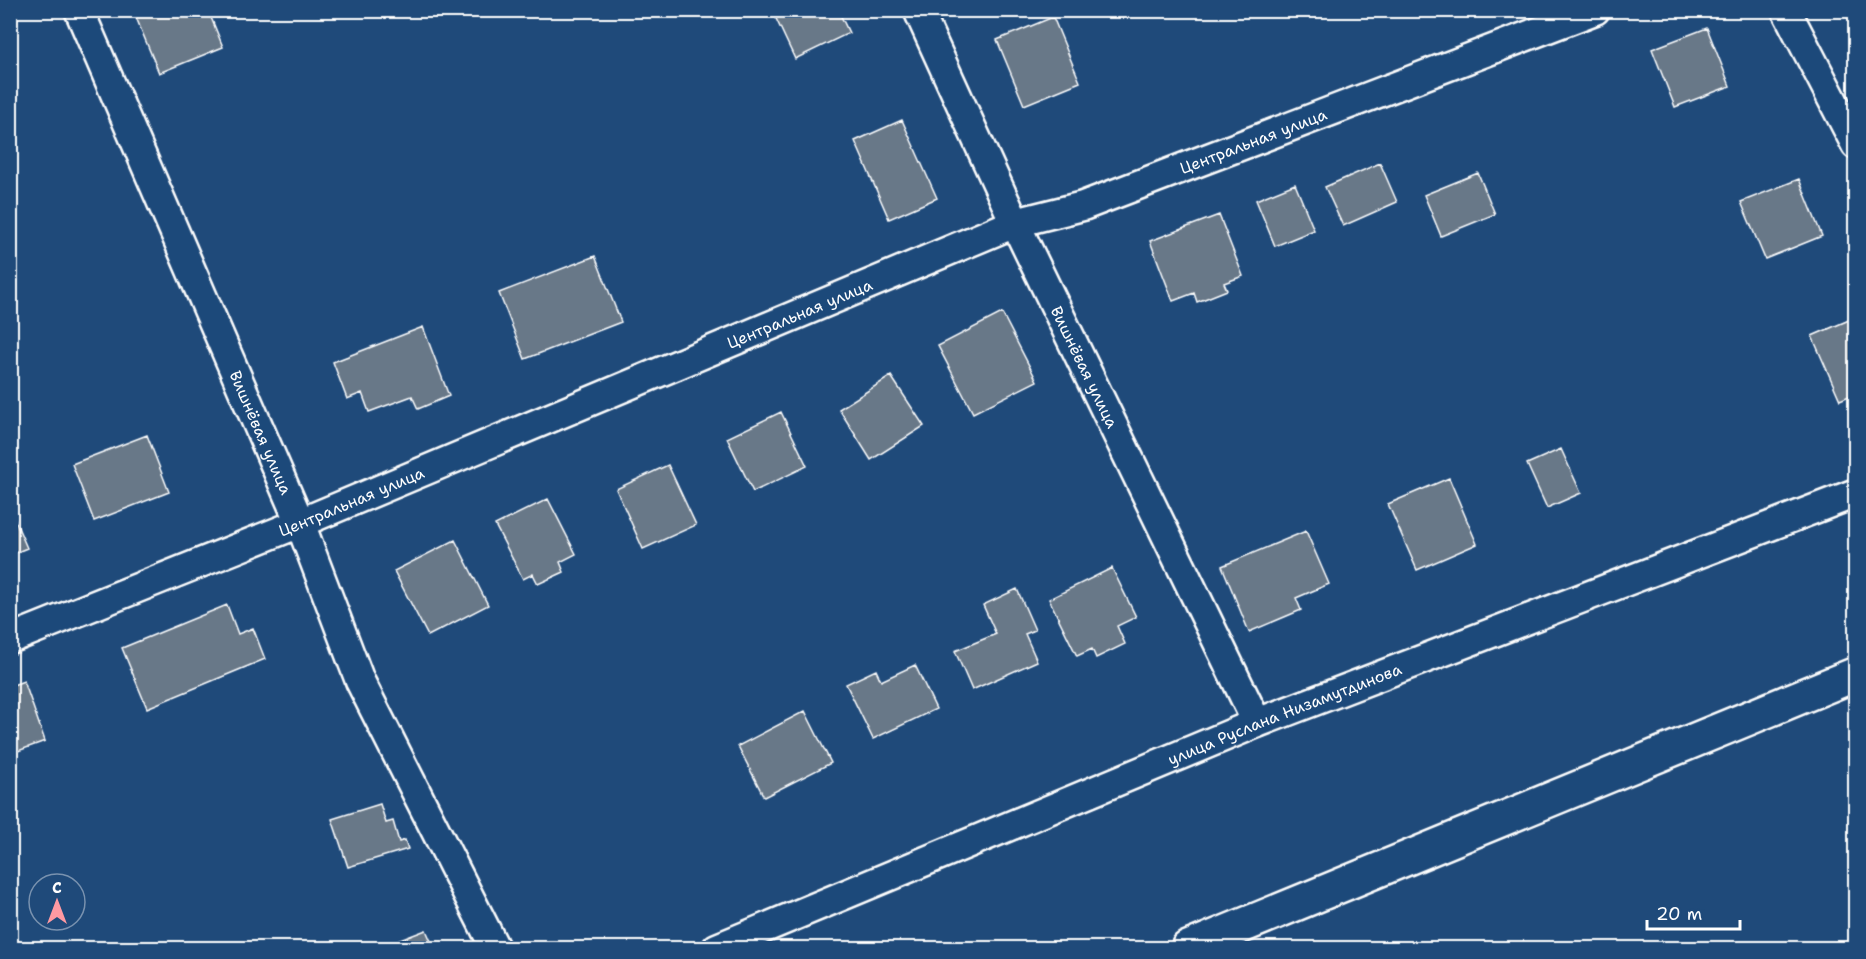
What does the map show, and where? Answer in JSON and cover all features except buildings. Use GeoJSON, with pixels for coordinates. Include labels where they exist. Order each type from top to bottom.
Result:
{"type":"FeatureCollection","features":[{"type":"Feature","properties":{"kind":"main road"},"geometry":{"type":"LineString","coordinates":[[1188,948],[1856,674]]}},
{"type":"Feature","properties":{"kind":"street","name":"Вишнёвая улица"},"geometry":{"type":"LineString","coordinates":[[79,10],[300,523],[360,681],[495,948]]}},
{"type":"Feature","properties":{"kind":"street","name":"Вишнёвая улица"},"geometry":{"type":"LineString","coordinates":[[918,10],[1016,223],[1257,723]]}},
{"type":"Feature","properties":{"kind":"street","name":"Центральная улица"},"geometry":{"type":"LineString","coordinates":[[10,639],[300,523],[1016,223],[1083,206],[1595,10]]}},
{"type":"Feature","properties":{"kind":"street"},"geometry":{"type":"LineString","coordinates":[[1786,10],[1856,145]]}},
{"type":"Feature","properties":{"kind":"street","name":"улица Руслана Низамутдинова"},"geometry":{"type":"LineString","coordinates":[[717,948],[1257,723],[1856,493]]}}]}
